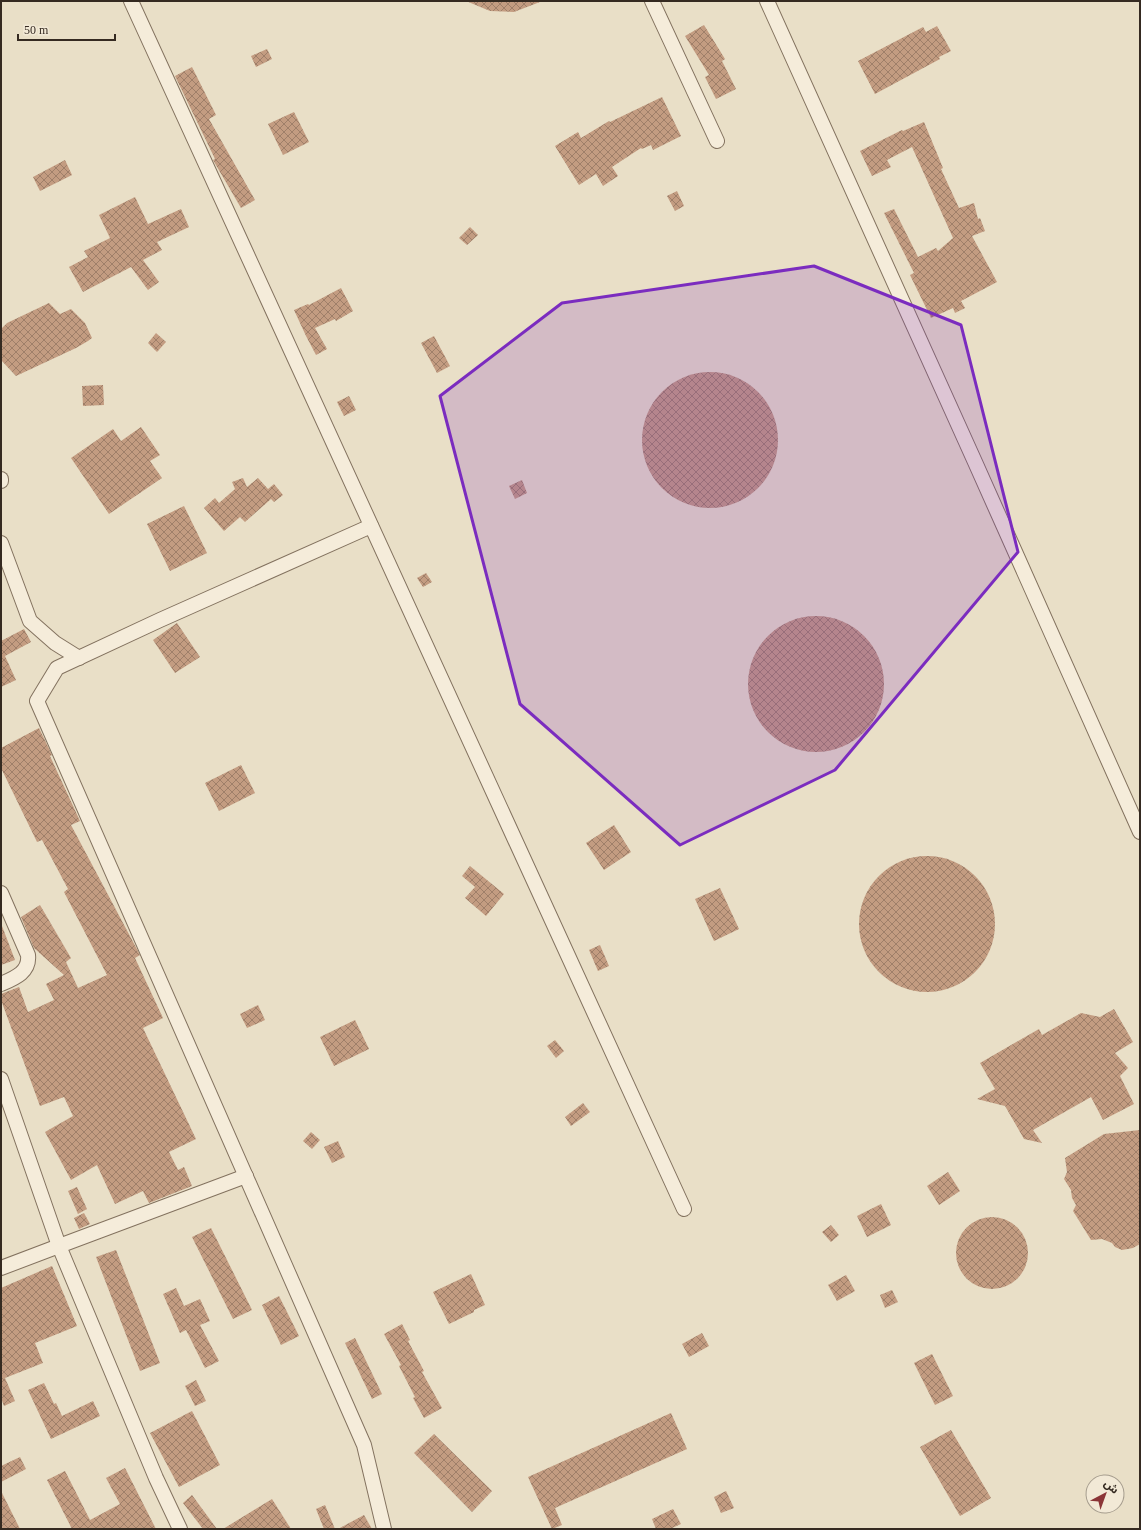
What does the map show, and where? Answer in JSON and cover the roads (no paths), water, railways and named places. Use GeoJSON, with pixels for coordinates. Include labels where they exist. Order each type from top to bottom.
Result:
{"type":"FeatureCollection","features":[{"type":"Feature","properties":{"kind":"lane"},"geometry":{"type":"LineString","coordinates":[[131,1],[684,1209]]}},
{"type":"Feature","properties":{"kind":"lane"},"geometry":{"type":"LineString","coordinates":[[652,1],[717,141]]}},
{"type":"Feature","properties":{"kind":"lane"},"geometry":{"type":"LineString","coordinates":[[766,1],[972,454],[1140,832]]}},
{"type":"Feature","properties":{"kind":"lane"},"geometry":{"type":"LineString","coordinates":[[371,526],[160,620],[57,668],[37,701],[364,1444],[384,1529]]}},
{"type":"Feature","properties":{"kind":"lane"},"geometry":{"type":"LineString","coordinates":[[1,543],[30,621],[55,643],[79,658]]}},
{"type":"Feature","properties":{"kind":"lane"},"geometry":{"type":"LineString","coordinates":[[1,893],[28,955],[29,961],[26,969],[18,976],[1,984]]}},
{"type":"Feature","properties":{"kind":"lane"},"geometry":{"type":"LineString","coordinates":[[1,1079],[59,1246],[156,1478],[180,1529]]}},
{"type":"Feature","properties":{"kind":"lane"},"geometry":{"type":"LineString","coordinates":[[1,1268],[246,1176]]}}]}
